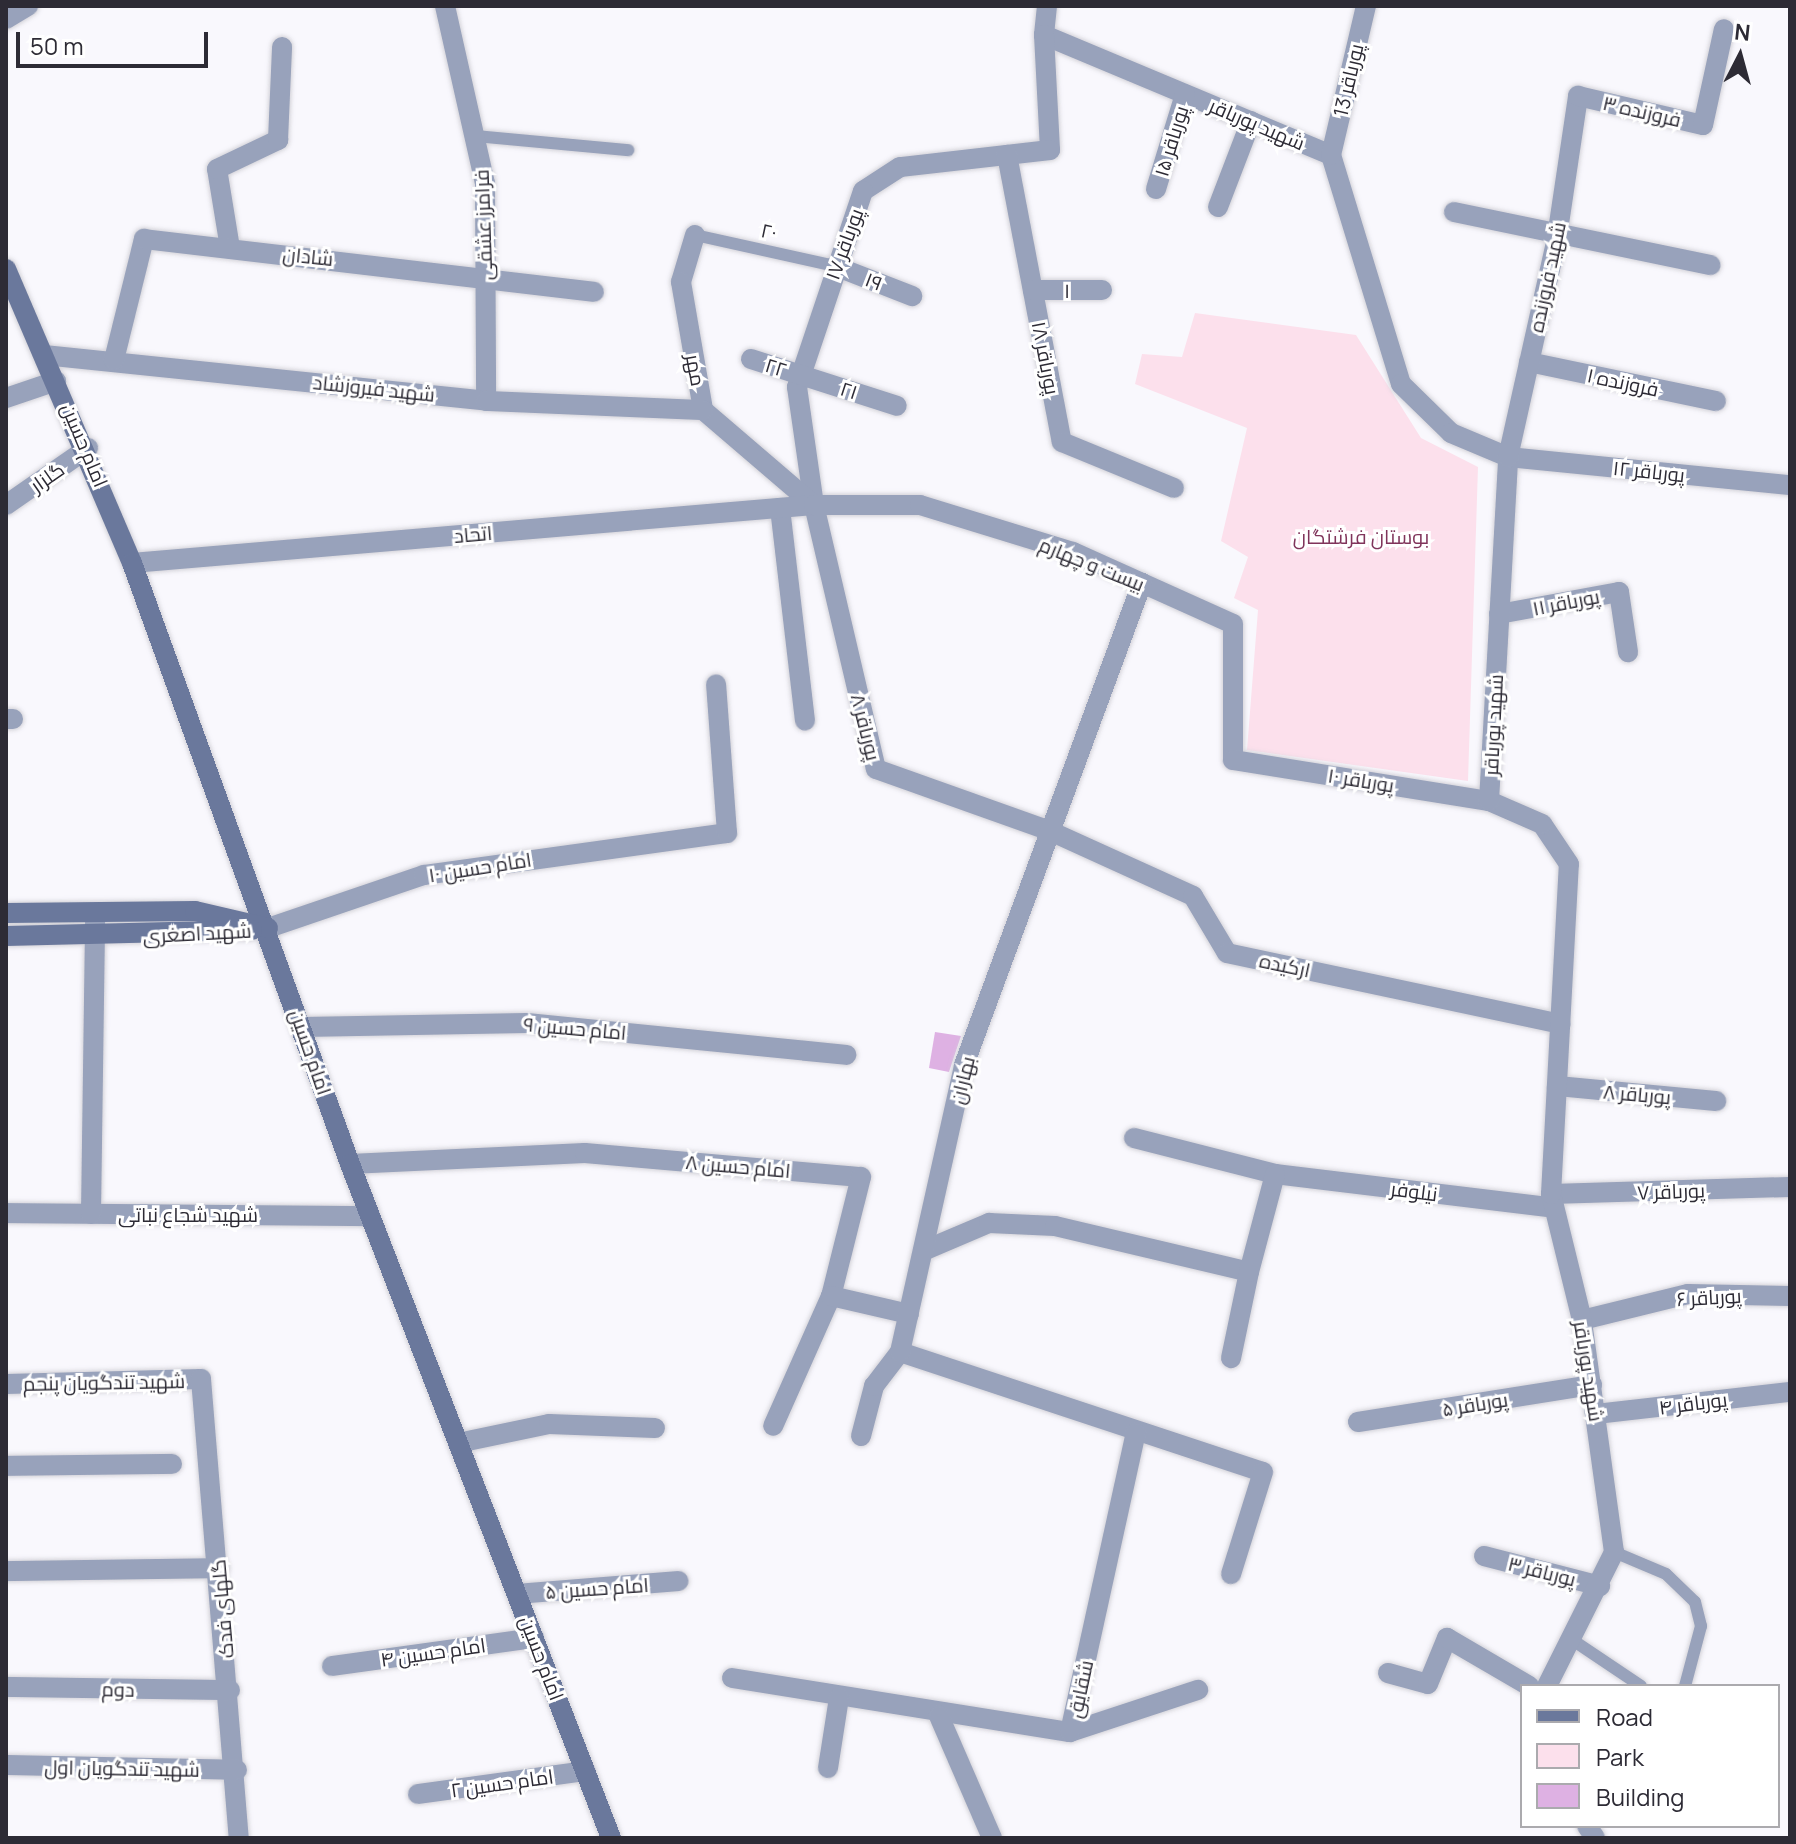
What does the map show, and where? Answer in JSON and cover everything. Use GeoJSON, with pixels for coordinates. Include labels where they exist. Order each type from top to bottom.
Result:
{"type":"FeatureCollection","features":[{"type":"Feature","properties":{"kind":"street"},"geometry":{"type":"LineString","coordinates":[[6,19],[28,6]]}},
{"type":"Feature","properties":{"kind":"street","name":"فرامرز عشقی"},"geometry":{"type":"LineString","coordinates":[[445,6],[485,183],[483,274],[486,401]]}},
{"type":"Feature","properties":{"kind":"street"},"geometry":{"type":"LineString","coordinates":[[1044,35],[1047,6]]}},
{"type":"Feature","properties":{"kind":"street","name":"پورباقر 13"},"geometry":{"type":"LineString","coordinates":[[1331,155],[1366,6]]}},
{"type":"Feature","properties":{"kind":"street","name":"فروزنده ۳"},"geometry":{"type":"LineString","coordinates":[[1578,96],[1703,125],[1724,29]]}},
{"type":"Feature","properties":{"kind":"street","name":"شهید پورباقر"},"geometry":{"type":"LineString","coordinates":[[1044,35],[1331,155],[1401,384],[1451,433],[1508,457],[1489,801],[1542,824],[1569,864],[1552,1201],[1582,1320],[1614,1552],[1600,1586],[1568,1637],[1548,1684]]}},
{"type":"Feature","properties":{"kind":"street","name":"پورباقر ۱۷"},"geometry":{"type":"LineString","coordinates":[[814,505],[801,374],[835,266],[863,191],[900,167],[1050,150],[1044,35]]}},
{"type":"Feature","properties":{"kind":"street"},"geometry":{"type":"LineString","coordinates":[[230,248],[217,169],[278,140],[282,47]]}},
{"type":"Feature","properties":{"kind":"street","name":"پورباقر ۱۵"},"geometry":{"type":"LineString","coordinates":[[1156,189],[1185,94]]}},
{"type":"Feature","properties":{"kind":"street","name":"شهید فروزنده"},"geometry":{"type":"LineString","coordinates":[[1508,457],[1557,237],[1578,96]]}},
{"type":"Feature","properties":{"kind":"street"},"geometry":{"type":"LineString","coordinates":[[1218,207],[1251,121]]}},
{"type":"Feature","properties":{"kind":"street","name":"پورباقر ۱۸"},"geometry":{"type":"LineString","coordinates":[[1007,155],[1062,442],[1174,488]]}},
{"type":"Feature","properties":{"kind":"street"},"geometry":{"type":"LineString","coordinates":[[1454,212],[1557,237],[1711,265]]}},
{"type":"Feature","properties":{"kind":"street","name":"مهر"},"geometry":{"type":"LineString","coordinates":[[695,235],[681,282],[703,410],[814,505]]}},
{"type":"Feature","properties":{"kind":"street","name":"شادان"},"geometry":{"type":"LineString","coordinates":[[114,360],[144,239],[483,274],[594,292]]}},
{"type":"Feature","properties":{"kind":"street","name":"۱۹"},"geometry":{"type":"LineString","coordinates":[[835,266],[912,296]]}},
{"type":"Feature","properties":{"kind":"street","name":"امام حسین"},"geometry":{"type":"LineString","coordinates":[[7,278],[88,448],[268,928],[350,1164],[611,1838]]}},
{"type":"Feature","properties":{"kind":"street","name":"۱"},"geometry":{"type":"LineString","coordinates":[[1033,290],[1102,290]]}},
{"type":"Feature","properties":{"kind":"street","name":"شهید فیروزشاد"},"geometry":{"type":"LineString","coordinates":[[44,355],[486,401],[703,410]]}},
{"type":"Feature","properties":{"kind":"street","name":"۲۲"},"geometry":{"type":"LineString","coordinates":[[751,359],[801,374]]}},
{"type":"Feature","properties":{"kind":"street","name":"فروزنده ۱"},"geometry":{"type":"LineString","coordinates":[[1529,362],[1716,401]]}},
{"type":"Feature","properties":{"kind":"street","name":"۲۱"},"geometry":{"type":"LineString","coordinates":[[801,374],[897,406]]}},
{"type":"Feature","properties":{"kind":"street"},"geometry":{"type":"LineString","coordinates":[[6,398],[56,381]]}},
{"type":"Feature","properties":{"kind":"street","name":"گلزار"},"geometry":{"type":"LineString","coordinates":[[6,505],[88,448]]}},
{"type":"Feature","properties":{"kind":"street","name":"پورباقر ۱۲"},"geometry":{"type":"LineString","coordinates":[[1508,457],[1790,485]]}},
{"type":"Feature","properties":{"kind":"street","name":"اتحاد"},"geometry":{"type":"LineString","coordinates":[[132,563],[814,505]]}},
{"type":"Feature","properties":{"kind":"street","name":"بیست و چهارم"},"geometry":{"type":"LineString","coordinates":[[814,505],[920,505],[1073,552],[1233,624],[1233,760]]}},
{"type":"Feature","properties":{"kind":"street","name":"پورباقر ۸"},"geometry":{"type":"LineString","coordinates":[[814,505],[876,769],[1050,831]]}},
{"type":"Feature","properties":{"kind":"street"},"geometry":{"type":"LineString","coordinates":[[780,508],[805,721]]}},
{"type":"Feature","properties":{"kind":"street","name":"بهاران"},"geometry":{"type":"LineString","coordinates":[[900,1352],[964,1065],[1142,583]]}},
{"type":"Feature","properties":{"kind":"street","name":"پورباقر ۱۱"},"geometry":{"type":"LineString","coordinates":[[1499,614],[1619,592],[1628,652]]}},
{"type":"Feature","properties":{"kind":"street","name":"امام حسین ۱۰"},"geometry":{"type":"LineString","coordinates":[[268,928],[424,875],[699,833],[727,833],[731,822],[716,684]]}},
{"type":"Feature","properties":{"kind":"street","name":"پورباقر ۱۰"},"geometry":{"type":"LineString","coordinates":[[1233,760],[1489,801]]}},
{"type":"Feature","properties":{"kind":"street","name":"ارکیده"},"geometry":{"type":"LineString","coordinates":[[1050,831],[1193,896],[1227,953],[1561,1024]]}},
{"type":"Feature","properties":{"kind":"street","name":"شهید اصغری"},"geometry":{"type":"LineString","coordinates":[[6,913],[195,911],[268,928]]}},
{"type":"Feature","properties":{"kind":"street"},"geometry":{"type":"LineString","coordinates":[[91,1214],[95,912]]}},
{"type":"Feature","properties":{"kind":"street","name":"شهید اصغری"},"geometry":{"type":"LineString","coordinates":[[6,936],[94,937],[268,928]]}},
{"type":"Feature","properties":{"kind":"street","name":"امام حسین ۹"},"geometry":{"type":"LineString","coordinates":[[302,1027],[527,1023],[846,1055]]}},
{"type":"Feature","properties":{"kind":"street","name":"پورباقر ۸"},"geometry":{"type":"LineString","coordinates":[[1557,1086],[1716,1101]]}},
{"type":"Feature","properties":{"kind":"street","name":"نیلوفر"},"geometry":{"type":"LineString","coordinates":[[1134,1138],[1275,1174],[1552,1201]]}},
{"type":"Feature","properties":{"kind":"street","name":"امام حسین ۸"},"geometry":{"type":"LineString","coordinates":[[350,1164],[585,1153],[861,1177],[831,1296],[773,1426]]}},
{"type":"Feature","properties":{"kind":"street"},"geometry":{"type":"LineString","coordinates":[[1231,1358],[1249,1272],[1275,1174]]}},
{"type":"Feature","properties":{"kind":"street","name":"پورباقر ۷"},"geometry":{"type":"LineString","coordinates":[[1552,1201],[1790,1187]]}},
{"type":"Feature","properties":{"kind":"street","name":"شهید شجاع نباتی"},"geometry":{"type":"LineString","coordinates":[[6,1213],[370,1216]]}},
{"type":"Feature","properties":{"kind":"street"},"geometry":{"type":"LineString","coordinates":[[923,1251],[989,1223],[1055,1226],[1249,1272]]}},
{"type":"Feature","properties":{"kind":"street","name":"پورباقر ۶"},"geometry":{"type":"LineString","coordinates":[[1582,1320],[1688,1294],[1790,1296]]}},
{"type":"Feature","properties":{"kind":"street"},"geometry":{"type":"LineString","coordinates":[[831,1296],[909,1314]]}},
{"type":"Feature","properties":{"kind":"street"},"geometry":{"type":"LineString","coordinates":[[861,1436],[874,1386],[900,1352],[1136,1433],[1263,1472],[1231,1574]]}},
{"type":"Feature","properties":{"kind":"street","name":"شهید تندگویان پنجم"},"geometry":{"type":"LineString","coordinates":[[6,1384],[201,1379]]}},
{"type":"Feature","properties":{"kind":"street","name":"گلهای فدک"},"geometry":{"type":"LineString","coordinates":[[201,1379],[237,1770],[239,1838]]}},
{"type":"Feature","properties":{"kind":"street","name":"پورباقر ۵"},"geometry":{"type":"LineString","coordinates":[[1358,1422],[1592,1385]]}},
{"type":"Feature","properties":{"kind":"street","name":"پورباقر ۴"},"geometry":{"type":"LineString","coordinates":[[1596,1414],[1790,1392]]}},
{"type":"Feature","properties":{"kind":"street"},"geometry":{"type":"LineString","coordinates":[[458,1443],[549,1424],[655,1428]]}},
{"type":"Feature","properties":{"kind":"street","name":"شقایق"},"geometry":{"type":"LineString","coordinates":[[732,1678],[939,1716],[1070,1732],[1136,1433]]}},
{"type":"Feature","properties":{"kind":"street"},"geometry":{"type":"LineString","coordinates":[[6,1466],[172,1464]]}},
{"type":"Feature","properties":{"kind":"street","name":"پورباقر ۳"},"geometry":{"type":"LineString","coordinates":[[1484,1556],[1600,1586]]}},
{"type":"Feature","properties":{"kind":"street"},"geometry":{"type":"LineString","coordinates":[[6,1571],[219,1568]]}},
{"type":"Feature","properties":{"kind":"street","name":"امام حسین ۵"},"geometry":{"type":"LineString","coordinates":[[517,1594],[678,1581]]}},
{"type":"Feature","properties":{"kind":"street","name":"امام حسین ۴"},"geometry":{"type":"LineString","coordinates":[[332,1666],[534,1638]]}},
{"type":"Feature","properties":{"kind":"street"},"geometry":{"type":"LineString","coordinates":[[1388,1673],[1428,1684],[1447,1638],[1526,1684]]}},
{"type":"Feature","properties":{"kind":"street","name":"دوم"},"geometry":{"type":"LineString","coordinates":[[6,1687],[230,1690]]}},
{"type":"Feature","properties":{"kind":"street"},"geometry":{"type":"LineString","coordinates":[[1070,1732],[1198,1690]]}},
{"type":"Feature","properties":{"kind":"street"},"geometry":{"type":"LineString","coordinates":[[828,1768],[839,1698]]}},
{"type":"Feature","properties":{"kind":"street"},"geometry":{"type":"LineString","coordinates":[[939,1716],[992,1838]]}},
{"type":"Feature","properties":{"kind":"street","name":"شهید تندگویان اول"},"geometry":{"type":"LineString","coordinates":[[6,1765],[237,1770]]}},
{"type":"Feature","properties":{"kind":"street","name":"امام حسین ۲"},"geometry":{"type":"LineString","coordinates":[[418,1794],[585,1771]]}},
{"type":"Feature","properties":{"kind":"lane"},"geometry":{"type":"LineString","coordinates":[[476,136],[628,150]]}},
{"type":"Feature","properties":{"kind":"lane","name":"۲۰"},"geometry":{"type":"LineString","coordinates":[[695,235],[835,266]]}},
{"type":"Feature","properties":{"kind":"lane"},"geometry":{"type":"LineString","coordinates":[[1614,1552],[1666,1574],[1695,1602],[1701,1626],[1686,1684]]}},
{"type":"Feature","properties":{"kind":"lane"},"geometry":{"type":"LineString","coordinates":[[1568,1637],[1638,1684]]}},
{"type":"Feature","properties":{"kind":"green space","name":"بوستان فرشتگان"},"geometry":{"type":"Polygon","coordinates":[[[1195,313],[1356,335],[1421,438],[1478,467],[1468,781],[1247,750],[1258,610],[1234,598],[1248,557],[1221,541],[1247,428],[1135,384],[1142,354],[1182,357],[1195,313]]]}},
{"type":"Feature","properties":{"kind":"building"},"geometry":{"type":"Polygon","coordinates":[[[935,1032],[961,1036],[949,1072],[929,1068],[935,1032]]]}}]}
